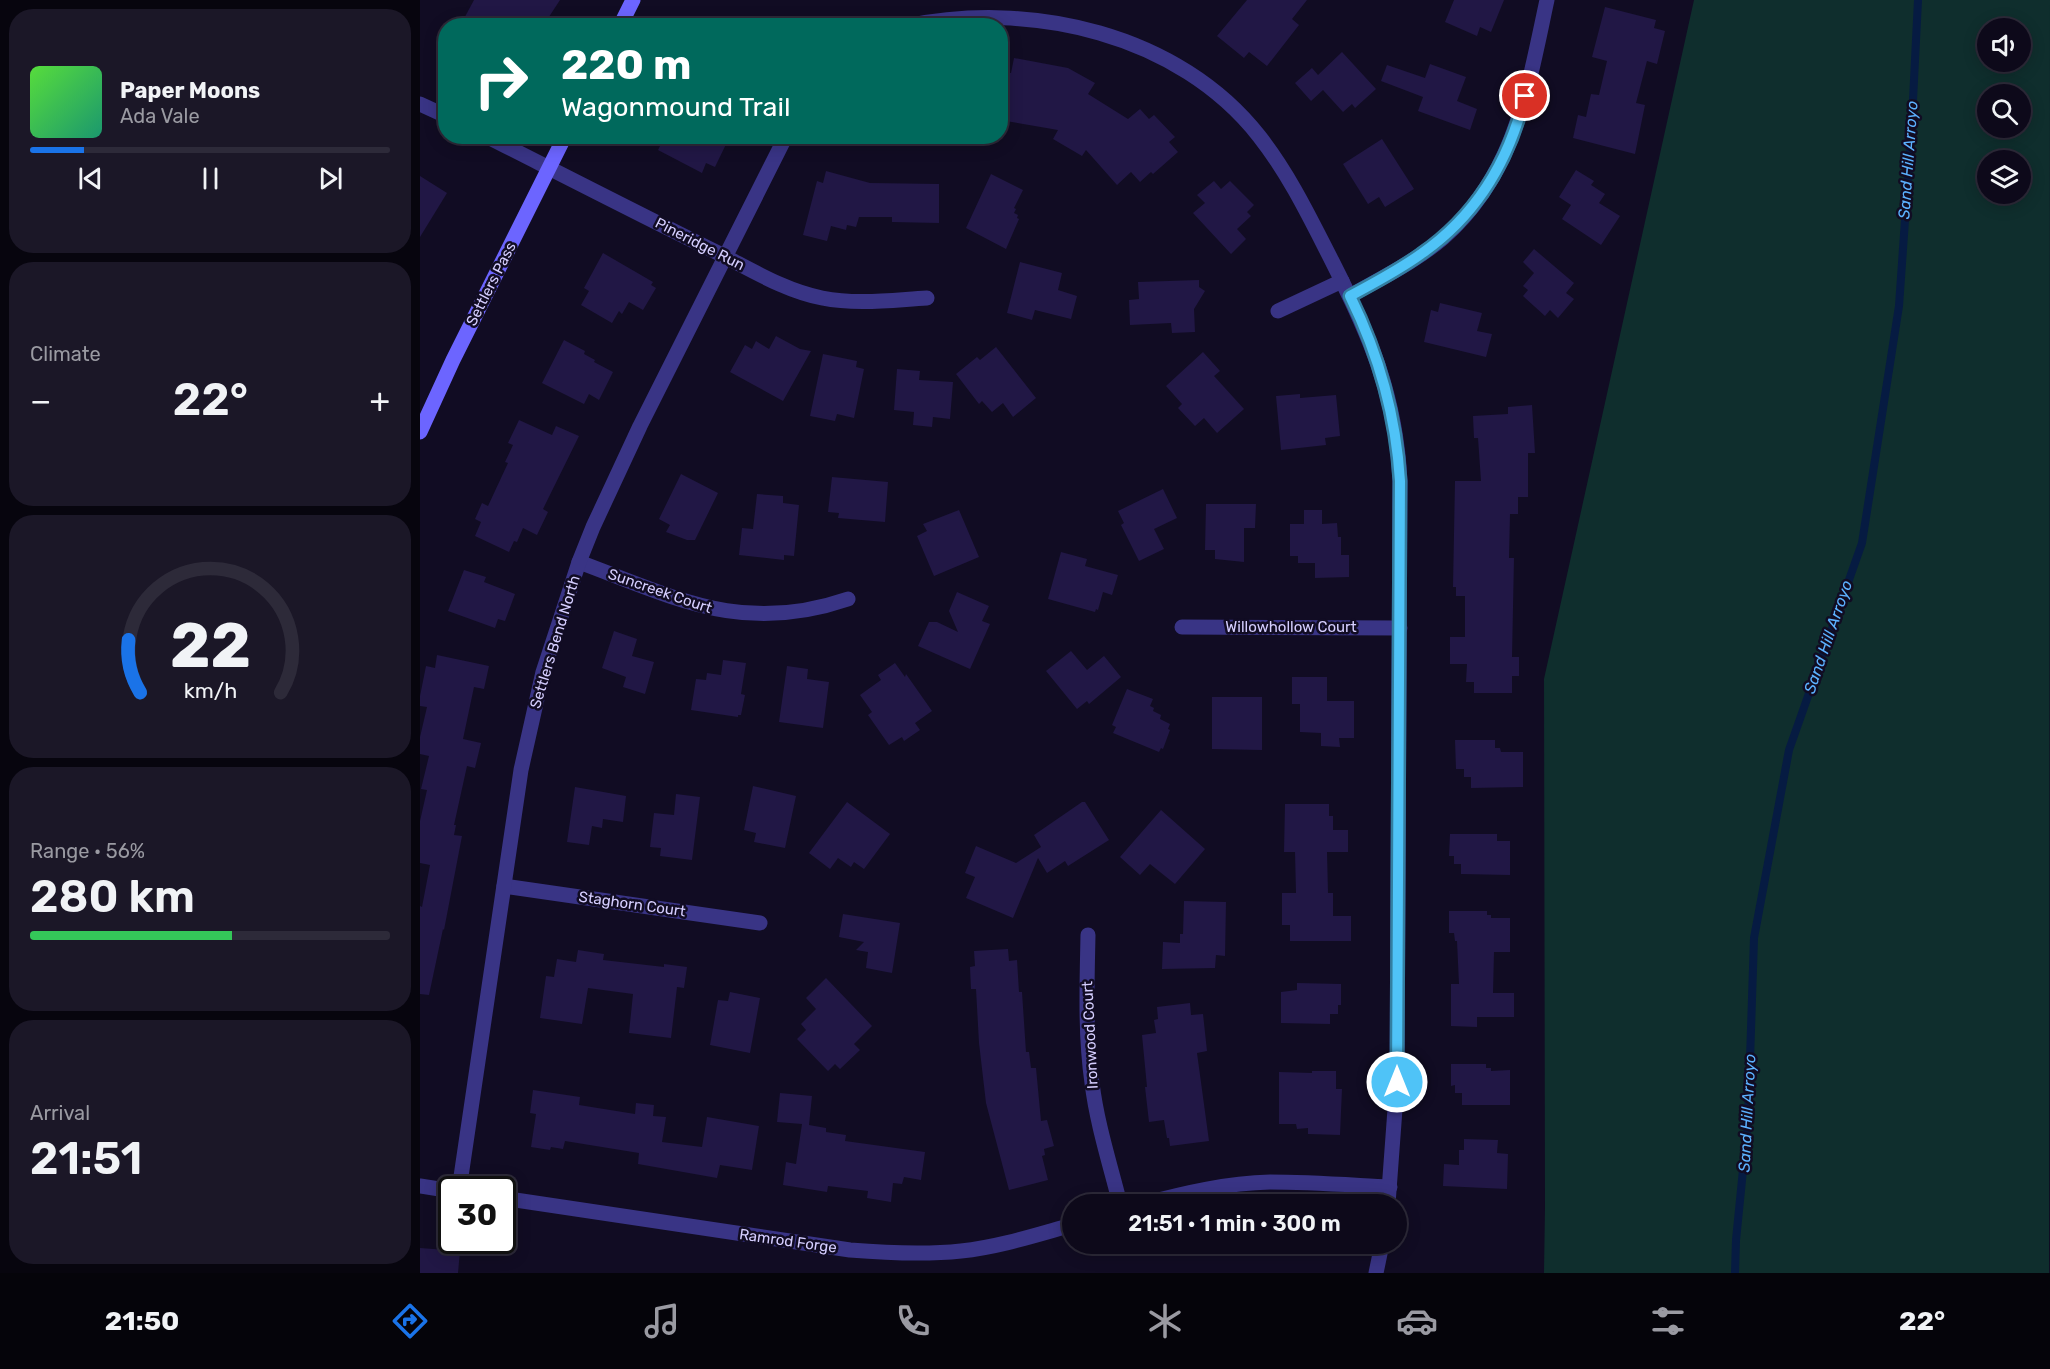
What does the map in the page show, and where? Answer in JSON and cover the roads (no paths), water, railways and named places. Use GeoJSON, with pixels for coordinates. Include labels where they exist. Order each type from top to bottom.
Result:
{"type":"FeatureCollection","features":[{"type":"Feature","properties":{"kind":"street"},"geometry":{"type":"LineString","coordinates":[[624,18],[633,0]]}},
{"type":"Feature","properties":{"kind":"street"},"geometry":{"type":"LineString","coordinates":[[1350,296],[1420,255],[1441,239],[1461,222],[1492,181],[1511,142],[1522,110],[1547,0]]}},
{"type":"Feature","properties":{"kind":"street"},"geometry":{"type":"LineString","coordinates":[[923,18],[939,10],[993,5],[1020,5],[1057,11],[1114,28],[1180,64],[1224,98],[1264,143],[1301,200],[1350,296],[1378,361],[1392,411],[1400,481],[1397,1082],[1389,1194]]}},
{"type":"Feature","properties":{"kind":"street"},"geometry":{"type":"LineString","coordinates":[[420,104],[438,112]]}},
{"type":"Feature","properties":{"kind":"street","name":"Pineridge Run"},"geometry":{"type":"LineString","coordinates":[[502,144],[750,271],[787,286],[822,298],[861,302],[927,298]]}},
{"type":"Feature","properties":{"kind":"street","name":"Settlers Pass"},"geometry":{"type":"LineString","coordinates":[[420,432],[453,360],[561,144]]}},
{"type":"Feature","properties":{"kind":"street","name":"Settlers Bend North"},"geometry":{"type":"LineString","coordinates":[[461,1176],[521,770],[534,705],[554,637],[579,562],[624,458],[782,144]]}},
{"type":"Feature","properties":{"kind":"street"},"geometry":{"type":"LineString","coordinates":[[1278,310],[1342,282]]}},
{"type":"Feature","properties":{"kind":"street","name":"Suncreek Court"},"geometry":{"type":"LineString","coordinates":[[579,562],[695,605],[737,613],[804,612],[849,599]]}},
{"type":"Feature","properties":{"kind":"street","name":"Willowhollow Court"},"geometry":{"type":"LineString","coordinates":[[1182,627],[1400,628]]}},
{"type":"Feature","properties":{"kind":"street","name":"Staghorn Court"},"geometry":{"type":"LineString","coordinates":[[504,886],[760,923]]}},
{"type":"Feature","properties":{"kind":"street","name":"Ironwood Court"},"geometry":{"type":"LineString","coordinates":[[1088,935],[1088,1030],[1092,1084],[1100,1128],[1117,1194]]}},
{"type":"Feature","properties":{"kind":"street"},"geometry":{"type":"LineString","coordinates":[[1183,1194],[1242,1184],[1294,1182],[1390,1187]]}},
{"type":"Feature","properties":{"kind":"street"},"geometry":{"type":"LineString","coordinates":[[420,1186],[438,1189]]}},
{"type":"Feature","properties":{"kind":"street","name":"Ramrod Forge"},"geometry":{"type":"LineString","coordinates":[[516,1200],[850,1250],[896,1253],[935,1253],[979,1248],[1062,1228]]}},
{"type":"Feature","properties":{"kind":"street"},"geometry":{"type":"LineString","coordinates":[[1376,1273],[1380,1254]]}},
{"type":"Feature","properties":{"kind":"waterway","name":"Sand Hill Arroyo"},"geometry":{"type":"LineString","coordinates":[[1735,1273],[1748,1120],[1754,938],[1789,750],[1862,543],[1899,306],[1918,0]]}}]}
